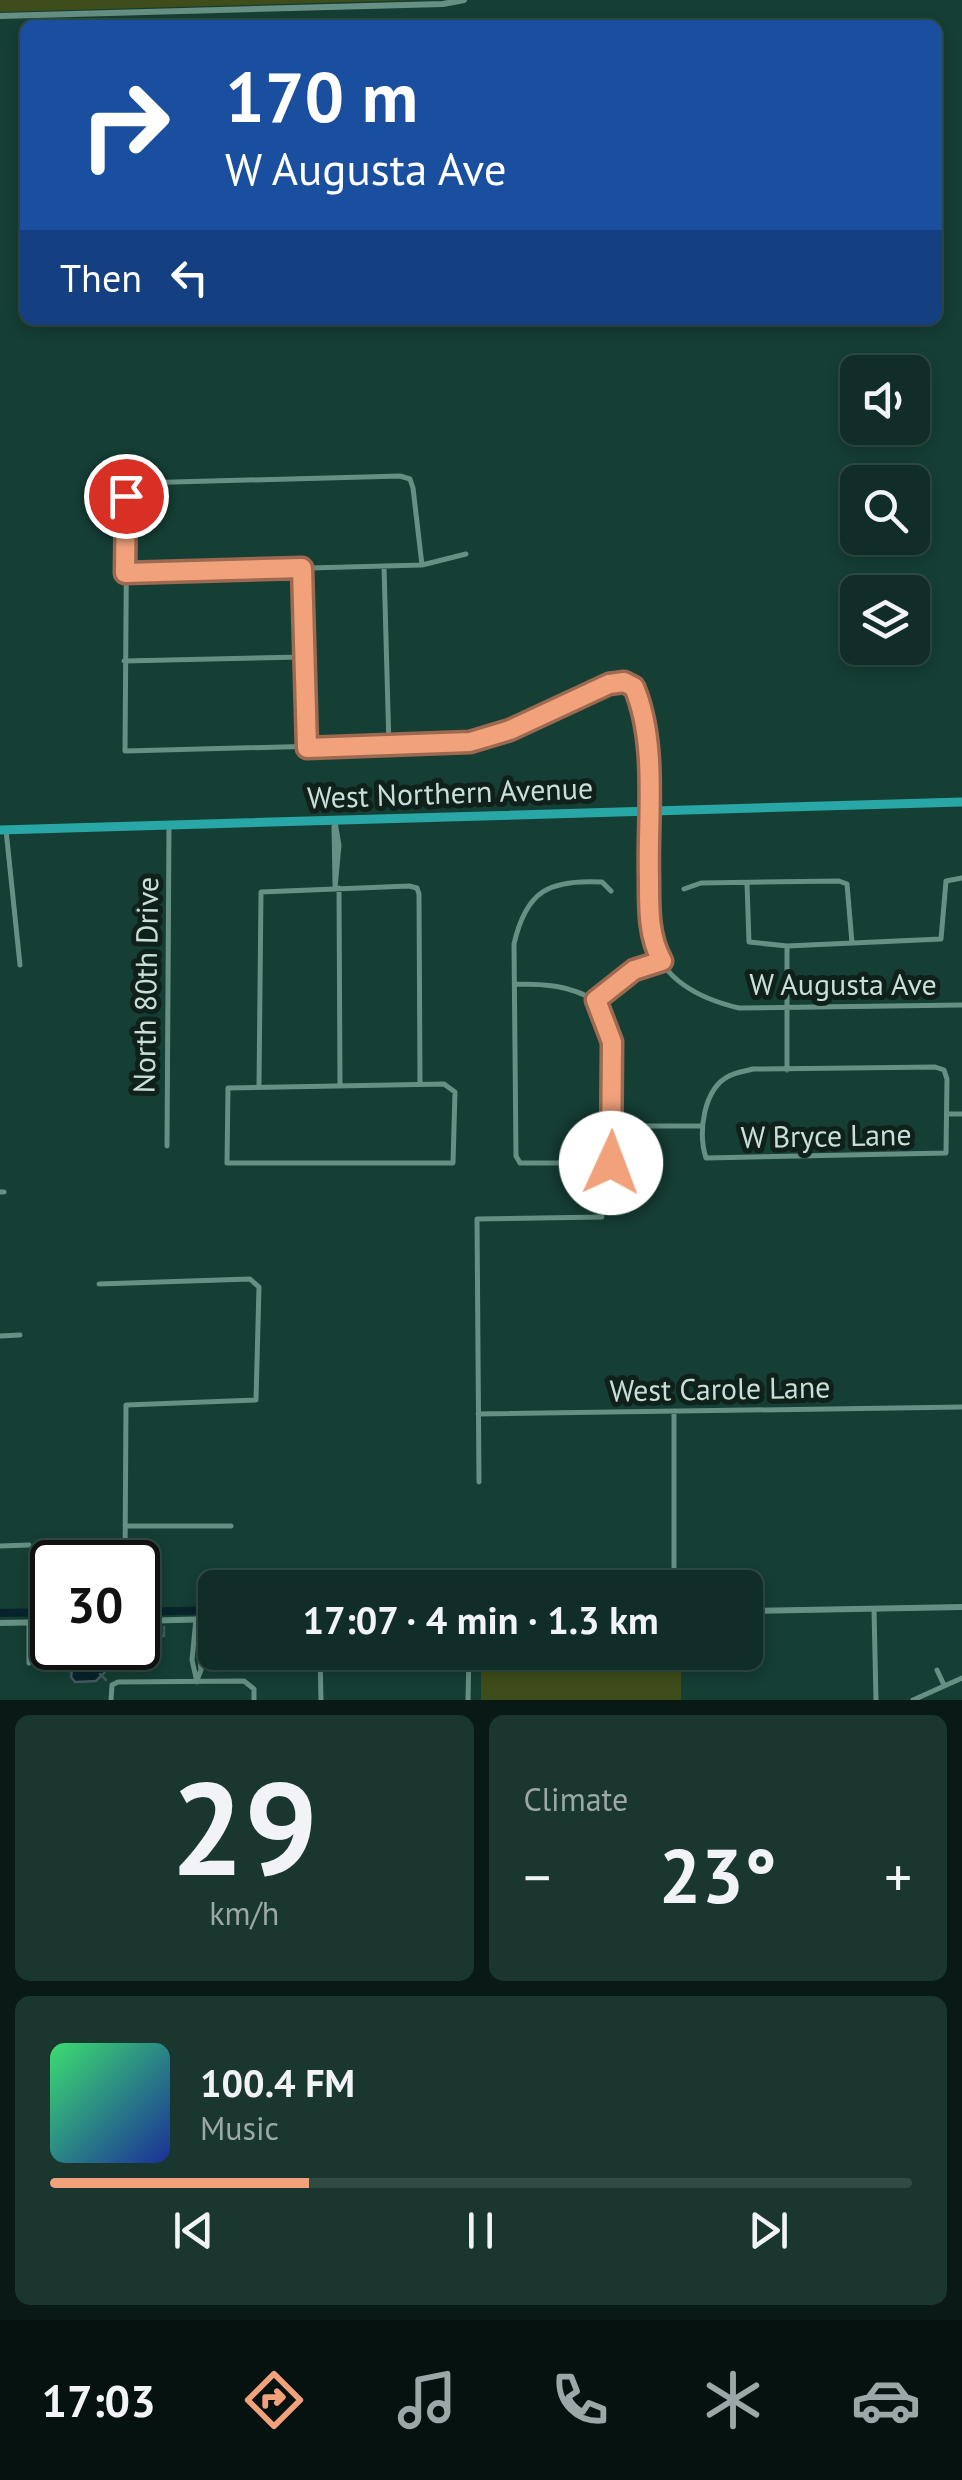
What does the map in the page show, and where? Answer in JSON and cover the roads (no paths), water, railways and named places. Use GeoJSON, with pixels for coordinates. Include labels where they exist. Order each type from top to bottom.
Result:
{"type":"FeatureCollection","features":[{"type":"Feature","properties":{"kind":"main road","name":"West Northern Avenue"},"geometry":{"type":"LineString","coordinates":[[3,830],[962,802]]}},
{"type":"Feature","properties":{"kind":"street"},"geometry":{"type":"LineString","coordinates":[[0,16],[443,4],[464,0]]}},
{"type":"Feature","properties":{"kind":"street"},"geometry":{"type":"LineString","coordinates":[[422,565],[410,479],[400,476],[128,486],[125,751],[446,746],[494,737],[609,684],[624,682],[634,687],[644,717],[650,914],[654,946],[662,961],[634,970],[596,1000]]}},
{"type":"Feature","properties":{"kind":"street"},"geometry":{"type":"LineString","coordinates":[[125,573],[422,565],[466,554]]}},
{"type":"Feature","properties":{"kind":"street"},"geometry":{"type":"LineString","coordinates":[[384,566],[389,747]]}},
{"type":"Feature","properties":{"kind":"street"},"geometry":{"type":"LineString","coordinates":[[302,568],[307,748]]}},
{"type":"Feature","properties":{"kind":"street"},"geometry":{"type":"LineString","coordinates":[[124,661],[304,656]]}},
{"type":"Feature","properties":{"kind":"street"},"geometry":{"type":"LineString","coordinates":[[335,821],[340,1085]]}},
{"type":"Feature","properties":{"kind":"street","name":"North 80th Drive"},"geometry":{"type":"LineString","coordinates":[[166,1146],[169,825]]}},
{"type":"Feature","properties":{"kind":"street"},"geometry":{"type":"LineString","coordinates":[[3,830],[20,965]]}},
{"type":"Feature","properties":{"kind":"street"},"geometry":{"type":"LineString","coordinates":[[747,883],[749,942],[787,946],[941,939],[946,881],[962,878]]}},
{"type":"Feature","properties":{"kind":"street"},"geometry":{"type":"LineString","coordinates":[[684,889],[701,883],[839,880],[847,884],[852,943]]}},
{"type":"Feature","properties":{"kind":"street"},"geometry":{"type":"LineString","coordinates":[[516,984],[575,988],[596,1000],[612,1042],[611,1163],[520,1163],[516,1156],[514,944],[519,921],[530,901],[550,886],[602,882],[611,892]]}},
{"type":"Feature","properties":{"kind":"street"},"geometry":{"type":"LineString","coordinates":[[259,1086],[262,892],[337,888],[416,888],[420,1084]]}},
{"type":"Feature","properties":{"kind":"street"},"geometry":{"type":"LineString","coordinates":[[787,946],[787,1070]]}},
{"type":"Feature","properties":{"kind":"street","name":"W Augusta Ave"},"geometry":{"type":"LineString","coordinates":[[662,961],[678,980],[708,1000],[739,1008],[962,1005]]}},
{"type":"Feature","properties":{"kind":"street"},"geometry":{"type":"LineString","coordinates":[[702,1126],[708,1103],[727,1076],[753,1069],[944,1070],[947,1114]]}},
{"type":"Feature","properties":{"kind":"street"},"geometry":{"type":"LineString","coordinates":[[420,1084],[451,1086],[455,1092],[453,1163],[227,1163],[228,1088],[420,1084]]}},
{"type":"Feature","properties":{"kind":"street","name":"W Bryce Lane"},"geometry":{"type":"LineString","coordinates":[[613,1126],[702,1126],[706,1158],[937,1156],[946,1153],[947,1114],[962,1114]]}},
{"type":"Feature","properties":{"kind":"street"},"geometry":{"type":"LineString","coordinates":[[479,1482],[478,1219],[602,1217]]}},
{"type":"Feature","properties":{"kind":"street"},"geometry":{"type":"LineString","coordinates":[[98,1284],[256,1281],[256,1400],[126,1405],[125,1540]]}},
{"type":"Feature","properties":{"kind":"street"},"geometry":{"type":"LineString","coordinates":[[0,1336],[20,1336]]}},
{"type":"Feature","properties":{"kind":"street","name":"West Carole Lane"},"geometry":{"type":"LineString","coordinates":[[478,1414],[962,1407]]}},
{"type":"Feature","properties":{"kind":"street"},"geometry":{"type":"LineString","coordinates":[[674,1411],[674,1570]]}},
{"type":"Feature","properties":{"kind":"street"},"geometry":{"type":"LineString","coordinates":[[125,1526],[231,1526]]}},
{"type":"Feature","properties":{"kind":"street"},"geometry":{"type":"LineString","coordinates":[[0,1546],[29,1546]]}},
{"type":"Feature","properties":{"kind":"street"},"geometry":{"type":"LineString","coordinates":[[763,1611],[962,1607]]}},
{"type":"Feature","properties":{"kind":"street"},"geometry":{"type":"LineString","coordinates":[[874,1609],[876,1700]]}},
{"type":"Feature","properties":{"kind":"street"},"geometry":{"type":"LineString","coordinates":[[160,1620],[196,1620]]}},
{"type":"Feature","properties":{"kind":"street"},"geometry":{"type":"LineString","coordinates":[[196,1620],[192,1650],[197,1682]]}},
{"type":"Feature","properties":{"kind":"street"},"geometry":{"type":"LineString","coordinates":[[196,1620],[198,1635]]}},
{"type":"Feature","properties":{"kind":"street"},"geometry":{"type":"LineString","coordinates":[[0,1623],[29,1622],[29,1663]]}},
{"type":"Feature","properties":{"kind":"street"},"geometry":{"type":"LineString","coordinates":[[192,1650],[198,1650]]}},
{"type":"Feature","properties":{"kind":"street"},"geometry":{"type":"LineString","coordinates":[[197,1682],[198,1670]]}},
{"type":"Feature","properties":{"kind":"street"},"geometry":{"type":"LineString","coordinates":[[320,1670],[321,1700]]}},
{"type":"Feature","properties":{"kind":"street"},"geometry":{"type":"LineString","coordinates":[[468,1700],[469,1670]]}},
{"type":"Feature","properties":{"kind":"street"},"geometry":{"type":"LineString","coordinates":[[938,1670],[944,1685]]}},
{"type":"Feature","properties":{"kind":"street"},"geometry":{"type":"LineString","coordinates":[[913,1700],[962,1678]]}},
{"type":"Feature","properties":{"kind":"street"},"geometry":{"type":"LineString","coordinates":[[111,1700],[112,1685],[251,1682],[254,1700]]}},
{"type":"Feature","properties":{"kind":"water"},"geometry":{"type":"Polygon","coordinates":[[[72,1670],[107,1670],[96,1681],[75,1682],[72,1670]]]}},
{"type":"Feature","properties":{"kind":"waterway"},"geometry":{"type":"LineString","coordinates":[[160,1611],[198,1610]]}},
{"type":"Feature","properties":{"kind":"waterway"},"geometry":{"type":"LineString","coordinates":[[0,1613],[30,1612]]}},
{"type":"Feature","properties":{"kind":"waterway"},"geometry":{"type":"LineString","coordinates":[[160,1636],[164,1636],[164,1627]]}},
{"type":"Feature","properties":{"kind":"waterway"},"geometry":{"type":"LineString","coordinates":[[100,1674],[106,1680]]}}]}
